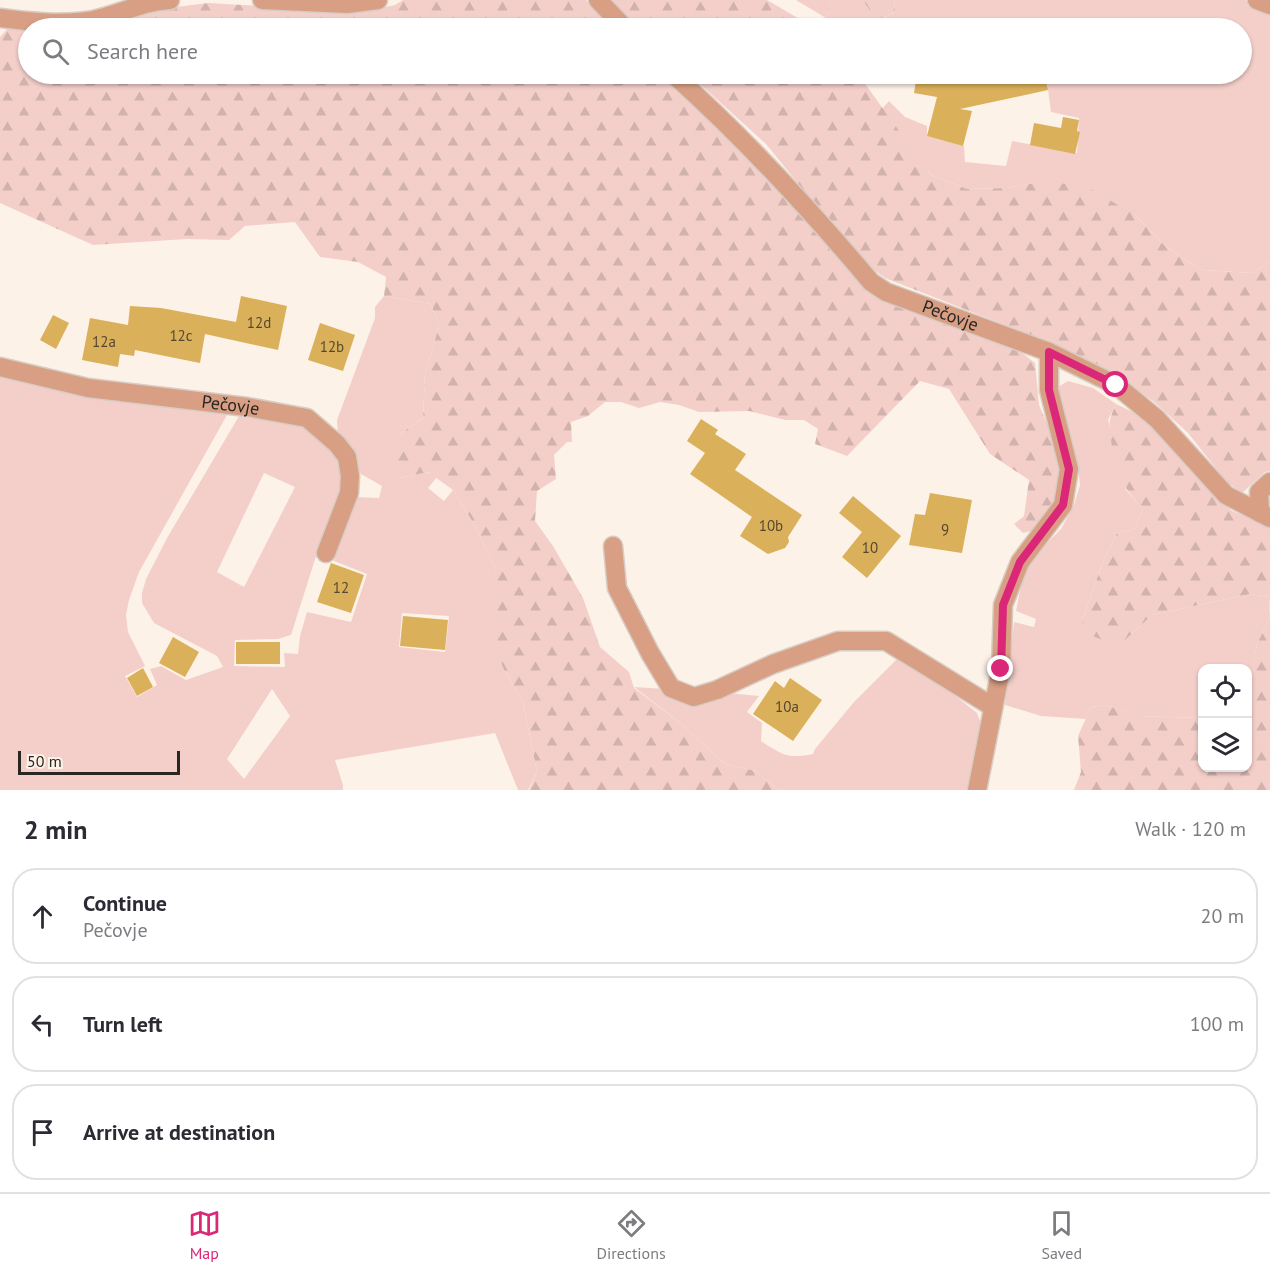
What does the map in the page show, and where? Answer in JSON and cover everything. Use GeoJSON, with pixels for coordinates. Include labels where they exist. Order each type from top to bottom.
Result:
{"type":"FeatureCollection","features":[{"type":"Feature","properties":{"kind":"street"},"geometry":{"type":"LineString","coordinates":[[98,18],[150,1],[170,0]]}},
{"type":"Feature","properties":{"kind":"street"},"geometry":{"type":"LineString","coordinates":[[262,0],[347,4],[378,0]]}},
{"type":"Feature","properties":{"kind":"street"},"geometry":{"type":"LineString","coordinates":[[598,0],[616,18]]}},
{"type":"Feature","properties":{"kind":"street"},"geometry":{"type":"LineString","coordinates":[[1257,0],[1270,5]]}},
{"type":"Feature","properties":{"kind":"street"},"geometry":{"type":"LineString","coordinates":[[0,18],[18,21]]}},
{"type":"Feature","properties":{"kind":"street","name":"Pečovje"},"geometry":{"type":"LineString","coordinates":[[684,84],[722,118],[765,163],[871,282],[886,292],[1049,352],[1116,385],[1157,419],[1226,495],[1265,516]]}},
{"type":"Feature","properties":{"kind":"street"},"geometry":{"type":"LineString","coordinates":[[977,790],[1001,669],[1003,605],[1020,562],[1063,505],[1065,496],[1069,469],[1049,390],[1049,352]]}},
{"type":"Feature","properties":{"kind":"street","name":"Pečovje"},"geometry":{"type":"LineString","coordinates":[[0,367],[88,388],[247,406],[307,418],[338,444],[347,457],[350,476],[349,493],[326,553]]}},
{"type":"Feature","properties":{"kind":"street","name":"Pečovje"},"geometry":{"type":"LineString","coordinates":[[1265,516],[1259,492],[1270,482]]}},
{"type":"Feature","properties":{"kind":"street"},"geometry":{"type":"LineString","coordinates":[[613,546],[617,588],[650,653],[671,688],[694,697],[717,690],[773,664],[838,641],[886,641],[993,708]]}},
{"type":"Feature","properties":{"kind":"green space"},"geometry":{"type":"Polygon","coordinates":[[[403,0],[586,0],[604,18],[121,18],[143,11],[208,3],[376,9],[395,5],[403,0]]]}},
{"type":"Feature","properties":{"kind":"green space"},"geometry":{"type":"Polygon","coordinates":[[[609,0],[767,0],[798,18],[629,18],[609,0]]]}},
{"type":"Feature","properties":{"kind":"green space"},"geometry":{"type":"Polygon","coordinates":[[[796,0],[831,0],[826,18],[796,0]]]}},
{"type":"Feature","properties":{"kind":"green space"},"geometry":{"type":"Polygon","coordinates":[[[831,0],[863,0],[876,18],[826,18],[831,0]]]}},
{"type":"Feature","properties":{"kind":"green space"},"geometry":{"type":"Polygon","coordinates":[[[863,0],[894,0],[895,12],[883,18],[875,18],[863,0]]]}},
{"type":"Feature","properties":{"kind":"green space"},"geometry":{"type":"Polygon","coordinates":[[[894,0],[1245,0],[1270,12],[1270,261],[1253,273],[1202,270],[1166,247],[1136,216],[1034,183],[1007,188],[967,189],[931,175],[882,109],[889,101],[905,117],[927,126],[927,136],[964,146],[965,162],[1006,166],[1012,141],[1077,153],[1079,118],[1051,112],[1047,84],[1252,84],[1252,18],[884,18],[895,12],[894,0]]]}},
{"type":"Feature","properties":{"kind":"green space"},"geometry":{"type":"Polygon","coordinates":[[[9,27],[18,27],[18,84],[673,84],[716,122],[874,295],[1021,352],[1035,363],[1039,405],[1059,451],[1061,498],[1040,529],[1023,533],[1014,524],[1024,516],[1029,480],[990,454],[949,389],[920,381],[847,456],[815,444],[818,429],[804,420],[785,420],[749,411],[699,412],[679,405],[660,402],[639,408],[621,402],[605,402],[588,416],[571,422],[572,442],[567,442],[554,455],[556,479],[537,491],[535,521],[553,546],[583,598],[600,647],[629,672],[634,688],[679,722],[725,764],[756,771],[778,790],[529,790],[537,772],[523,702],[505,672],[497,652],[495,568],[474,524],[453,490],[428,472],[399,478],[393,461],[400,434],[423,418],[425,374],[439,326],[431,304],[384,296],[386,277],[358,262],[320,257],[295,222],[245,226],[229,240],[187,239],[93,245],[0,203],[0,37],[9,27]]]}},
{"type":"Feature","properties":{"kind":"green space"},"geometry":{"type":"Polygon","coordinates":[[[700,84],[865,84],[931,175],[967,189],[1007,188],[1034,183],[1083,184],[1136,216],[1166,247],[1202,270],[1253,273],[1270,261],[1270,471],[1265,472],[1242,493],[1226,481],[1188,433],[1153,401],[1110,372],[1041,339],[885,278],[860,260],[766,144],[700,84]]]}},
{"type":"Feature","properties":{"kind":"green space"},"geometry":{"type":"Polygon","coordinates":[[[967,84],[983,84],[967,87],[967,84]]]}},
{"type":"Feature","properties":{"kind":"green space"},"geometry":{"type":"Polygon","coordinates":[[[384,296],[431,304],[439,326],[425,374],[423,418],[400,434],[399,478],[427,472],[437,477],[428,488],[444,501],[453,490],[474,524],[495,568],[505,672],[523,702],[537,772],[528,790],[518,790],[495,733],[335,760],[343,790],[0,790],[0,371],[218,406],[227,415],[139,572],[129,600],[126,615],[128,632],[145,666],[125,676],[137,697],[157,685],[150,669],[161,666],[186,680],[223,667],[217,656],[154,623],[142,603],[142,593],[146,579],[167,538],[242,411],[287,418],[316,431],[339,454],[344,491],[317,553],[291,635],[278,639],[235,640],[234,666],[285,667],[284,653],[298,654],[300,636],[307,612],[351,622],[367,574],[334,561],[335,551],[356,497],[379,498],[382,486],[361,474],[338,438],[337,420],[375,318],[375,307],[384,296]],[[264,473],[217,572],[244,587],[295,487],[264,473]],[[402,613],[399,647],[445,652],[449,616],[402,613]],[[272,689],[227,759],[244,779],[290,716],[272,689]]]}},
{"type":"Feature","properties":{"kind":"green space"},"geometry":{"type":"Polygon","coordinates":[[[1068,381],[1093,388],[1116,404],[1108,420],[1126,490],[1143,509],[1135,529],[1117,533],[1104,559],[1082,621],[1124,641],[1152,615],[1250,594],[1269,597],[1270,617],[1257,644],[1252,674],[1252,664],[1198,664],[1198,718],[1136,716],[1106,705],[1091,707],[1086,719],[1041,716],[1005,705],[1014,622],[1034,627],[1036,619],[1016,611],[1024,571],[1061,529],[1074,505],[1080,485],[1078,464],[1055,401],[1058,387],[1068,381]]]}},
{"type":"Feature","properties":{"kind":"green space"},"geometry":{"type":"Polygon","coordinates":[[[1116,404],[1154,422],[1212,494],[1232,511],[1270,526],[1270,610],[1269,597],[1250,594],[1152,615],[1124,641],[1109,643],[1093,636],[1082,621],[1104,559],[1117,533],[1135,529],[1143,509],[1125,487],[1118,474],[1110,434],[1111,416],[1116,404]]]}},
{"type":"Feature","properties":{"kind":"green space"},"geometry":{"type":"Polygon","coordinates":[[[1270,617],[1270,790],[1074,790],[1081,772],[1078,736],[1091,707],[1106,705],[1137,716],[1198,718],[1198,772],[1252,772],[1252,672],[1257,644],[1270,617]]]}},
{"type":"Feature","properties":{"kind":"green space"},"geometry":{"type":"Polygon","coordinates":[[[902,654],[977,713],[982,726],[967,790],[778,790],[756,771],[725,764],[679,722],[634,687],[666,689],[691,704],[705,705],[728,693],[759,696],[747,712],[762,723],[761,741],[786,755],[797,756],[813,754],[854,702],[902,654]]]}},
{"type":"Feature","properties":{"kind":"building"},"geometry":{"type":"Polygon","coordinates":[[[915,84],[1047,84],[1048,90],[960,109],[972,111],[963,146],[927,136],[937,97],[914,93],[915,84]]]}},
{"type":"Feature","properties":{"kind":"building"},"geometry":{"type":"Polygon","coordinates":[[[1063,117],[1079,120],[1077,131],[1080,132],[1075,154],[1030,145],[1034,123],[1061,128],[1063,117]]]}},
{"type":"Feature","properties":{"kind":"building"},"geometry":{"type":"Polygon","coordinates":[[[241,296],[287,306],[278,350],[205,334],[200,363],[135,350],[134,356],[120,354],[118,367],[82,360],[90,318],[128,325],[130,306],[161,308],[236,322],[241,296]]]}},
{"type":"Feature","properties":{"kind":"building"},"geometry":{"type":"Polygon","coordinates":[[[53,315],[69,323],[56,349],[40,340],[53,315]]]}},
{"type":"Feature","properties":{"kind":"building"},"geometry":{"type":"Polygon","coordinates":[[[320,323],[355,335],[343,371],[308,360],[320,323]]]}},
{"type":"Feature","properties":{"kind":"building"},"geometry":{"type":"Polygon","coordinates":[[[701,419],[718,430],[715,434],[746,454],[735,470],[802,515],[788,537],[789,542],[785,548],[768,554],[740,536],[752,517],[690,474],[705,453],[687,441],[701,419]]]}},
{"type":"Feature","properties":{"kind":"building"},"geometry":{"type":"Polygon","coordinates":[[[930,493],[972,500],[962,553],[909,545],[915,514],[925,515],[930,493]]]}},
{"type":"Feature","properties":{"kind":"building"},"geometry":{"type":"Polygon","coordinates":[[[853,496],[901,536],[867,578],[842,557],[862,532],[839,513],[853,496]]]}},
{"type":"Feature","properties":{"kind":"building"},"geometry":{"type":"Polygon","coordinates":[[[331,563],[364,575],[351,613],[317,602],[331,563]]]}},
{"type":"Feature","properties":{"kind":"building"},"geometry":{"type":"Polygon","coordinates":[[[403,616],[448,620],[445,650],[400,646],[403,616]]]}},
{"type":"Feature","properties":{"kind":"building"},"geometry":{"type":"Polygon","coordinates":[[[173,637],[199,652],[185,677],[159,663],[173,637]]]}},
{"type":"Feature","properties":{"kind":"building"},"geometry":{"type":"Polygon","coordinates":[[[236,642],[280,642],[280,664],[236,664],[236,642]]]}},
{"type":"Feature","properties":{"kind":"building"},"geometry":{"type":"Polygon","coordinates":[[[143,668],[153,687],[137,696],[127,678],[143,668]]]}},
{"type":"Feature","properties":{"kind":"building"},"geometry":{"type":"Polygon","coordinates":[[[790,678],[822,700],[793,741],[753,714],[775,681],[784,688],[790,678]]]}},
{"type":"Feature","properties":{"kind":"route"},"geometry":{"type":"LineString","coordinates":[[1001,669],[1003,605],[1020,562],[1063,505],[1069,469],[1049,390],[1049,352],[1116,385]]}}]}
